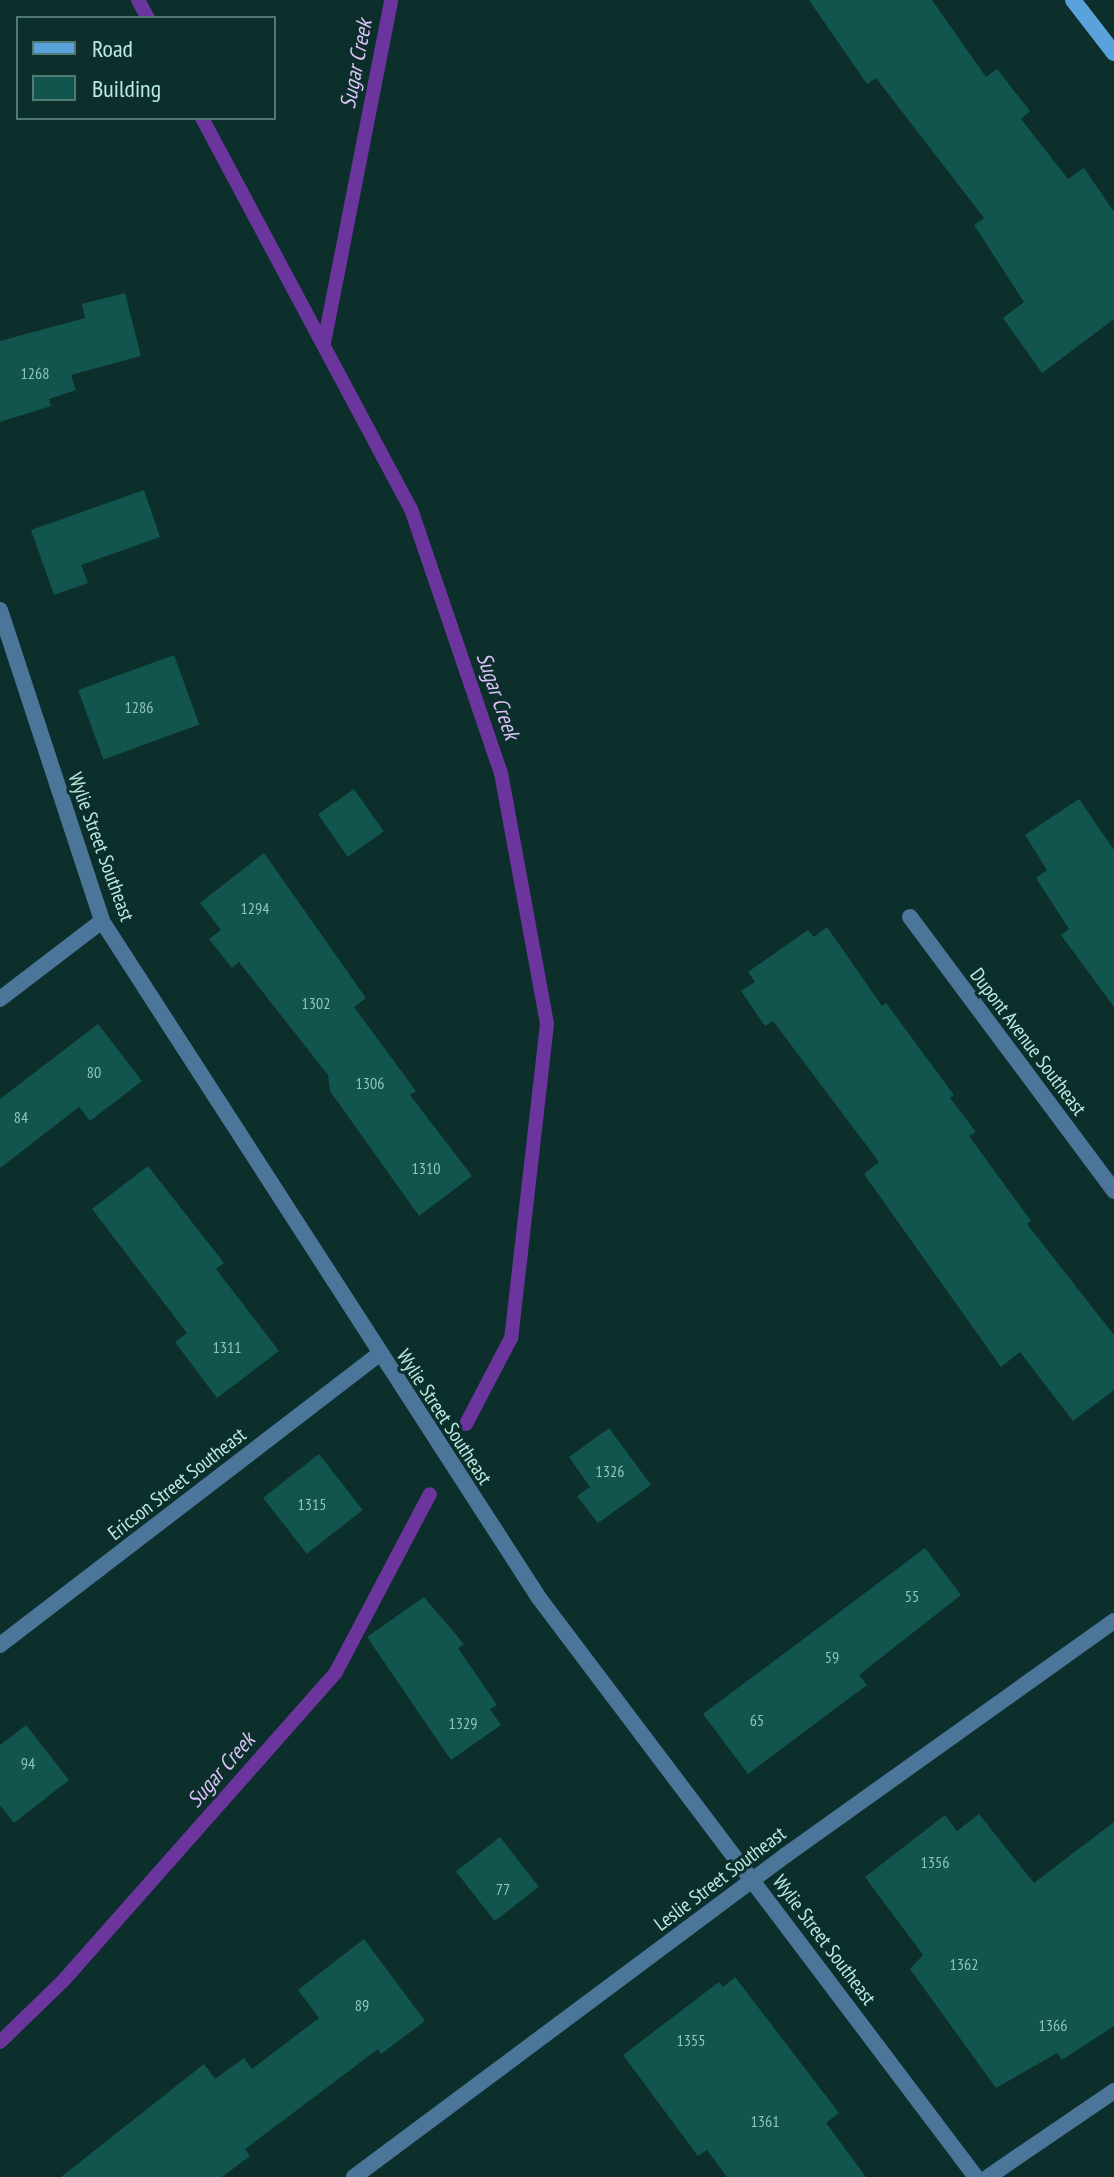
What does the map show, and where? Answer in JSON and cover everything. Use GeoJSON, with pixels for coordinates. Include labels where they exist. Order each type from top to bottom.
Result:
{"type":"FeatureCollection","features":[{"type":"Feature","properties":{"kind":"street"},"geometry":{"type":"LineString","coordinates":[[1073,0],[1114,53]]}},
{"type":"Feature","properties":{"kind":"street","name":"Wylie Street Southeast"},"geometry":{"type":"LineString","coordinates":[[0,610],[102,921],[539,1598],[976,2177]]}},
{"type":"Feature","properties":{"kind":"street","name":"Dupont Avenue Southeast"},"geometry":{"type":"LineString","coordinates":[[910,917],[1114,1191]]}},
{"type":"Feature","properties":{"kind":"street"},"geometry":{"type":"LineString","coordinates":[[0,999],[102,921]]}},
{"type":"Feature","properties":{"kind":"street","name":"Ericson Street Southeast"},"geometry":{"type":"LineString","coordinates":[[0,1645],[379,1354]]}},
{"type":"Feature","properties":{"kind":"street","name":"Leslie Street Southeast"},"geometry":{"type":"LineString","coordinates":[[354,2177],[754,1879],[1114,1621]]}},
{"type":"Feature","properties":{"kind":"street"},"geometry":{"type":"LineString","coordinates":[[988,2177],[1114,2091]]}},
{"type":"Feature","properties":{"kind":"building"},"geometry":{"type":"Polygon","coordinates":[[[809,0],[932,0],[986,77],[997,69],[1030,111],[1021,119],[1068,179],[1084,168],[1114,212],[1114,319],[1042,373],[1003,318],[1024,302],[974,225],[984,218],[876,78],[867,84],[809,0]]]}},
{"type":"Feature","properties":{"kind":"building"},"geometry":{"type":"Polygon","coordinates":[[[125,293],[141,356],[71,375],[76,390],[49,399],[51,406],[0,422],[0,341],[85,318],[82,304],[125,293]]]}},
{"type":"Feature","properties":{"kind":"building"},"geometry":{"type":"Polygon","coordinates":[[[144,490],[160,537],[81,565],[88,583],[54,595],[31,530],[144,490]]]}},
{"type":"Feature","properties":{"kind":"building"},"geometry":{"type":"Polygon","coordinates":[[[174,655],[199,725],[103,759],[78,690],[174,655]]]}},
{"type":"Feature","properties":{"kind":"building"},"geometry":{"type":"Polygon","coordinates":[[[354,789],[384,832],[348,857],[318,814],[354,789]]]}},
{"type":"Feature","properties":{"kind":"building"},"geometry":{"type":"Polygon","coordinates":[[[1079,799],[1114,850],[1114,1007],[1061,935],[1069,929],[1036,878],[1047,870],[1025,835],[1079,799]]]}},
{"type":"Feature","properties":{"kind":"building"},"geometry":{"type":"Polygon","coordinates":[[[264,853],[366,998],[354,1007],[416,1091],[410,1095],[472,1176],[419,1216],[330,1091],[328,1075],[239,962],[232,968],[209,939],[221,930],[200,903],[264,853]]]}},
{"type":"Feature","properties":{"kind":"building"},"geometry":{"type":"Polygon","coordinates":[[[827,927],[882,1006],[886,1003],[954,1095],[950,1098],[976,1132],[969,1136],[1031,1221],[1027,1224],[1114,1335],[1114,1390],[1073,1421],[1020,1352],[1001,1367],[864,1174],[879,1162],[773,1021],[765,1026],[741,991],[755,982],[748,972],[808,930],[814,937],[827,927]]]}},
{"type":"Feature","properties":{"kind":"building"},"geometry":{"type":"Polygon","coordinates":[[[98,1024],[142,1081],[90,1121],[79,1107],[0,1168],[0,1099],[98,1024]]]}},
{"type":"Feature","properties":{"kind":"building"},"geometry":{"type":"Polygon","coordinates":[[[148,1166],[224,1263],[216,1269],[279,1351],[217,1398],[175,1342],[187,1333],[92,1209],[148,1166]]]}},
{"type":"Feature","properties":{"kind":"building"},"geometry":{"type":"Polygon","coordinates":[[[609,1428],[651,1485],[598,1523],[577,1496],[590,1487],[569,1457],[609,1428]]]}},
{"type":"Feature","properties":{"kind":"building"},"geometry":{"type":"Polygon","coordinates":[[[319,1454],[363,1510],[307,1554],[263,1498],[319,1454]]]}},
{"type":"Feature","properties":{"kind":"building"},"geometry":{"type":"Polygon","coordinates":[[[925,1548],[961,1595],[859,1675],[867,1685],[748,1774],[703,1714],[925,1548]]]}},
{"type":"Feature","properties":{"kind":"building"},"geometry":{"type":"Polygon","coordinates":[[[424,1597],[464,1644],[458,1648],[497,1705],[490,1709],[501,1725],[451,1760],[367,1637],[424,1597]]]}},
{"type":"Feature","properties":{"kind":"building"},"geometry":{"type":"Polygon","coordinates":[[[26,1725],[69,1780],[14,1823],[0,1805],[0,1745],[26,1725]]]}},
{"type":"Feature","properties":{"kind":"building"},"geometry":{"type":"Polygon","coordinates":[[[979,1814],[1034,1883],[1114,1822],[1114,2026],[1062,2060],[1057,2053],[996,2088],[910,1969],[923,1955],[865,1877],[945,1815],[957,1831],[979,1814]]]}},
{"type":"Feature","properties":{"kind":"building"},"geometry":{"type":"Polygon","coordinates":[[[500,1837],[539,1887],[495,1921],[456,1871],[500,1837]]]}},
{"type":"Feature","properties":{"kind":"building"},"geometry":{"type":"Polygon","coordinates":[[[364,1939],[425,2021],[381,2054],[378,2049],[245,2149],[250,2156],[222,2177],[61,2177],[204,2064],[215,2079],[244,2058],[252,2069],[319,2018],[298,1990],[364,1939]]]}},
{"type":"Feature","properties":{"kind":"building"},"geometry":{"type":"Polygon","coordinates":[[[735,1977],[839,2113],[826,2123],[866,2177],[727,2177],[707,2150],[698,2156],[623,2055],[719,1982],[723,1987],[735,1977]]]}},
{"type":"Feature","properties":{"kind":"waterway"},"geometry":{"type":"LineString","coordinates":[[138,0],[147,16]]}},
{"type":"Feature","properties":{"kind":"waterway","name":"Sugar Creek"},"geometry":{"type":"LineString","coordinates":[[324,343],[391,0]]}},
{"type":"Feature","properties":{"kind":"waterway","name":"Sugar Creek"},"geometry":{"type":"LineString","coordinates":[[203,120],[411,509],[501,773],[547,1024],[511,1338],[466,1424]]}},
{"type":"Feature","properties":{"kind":"waterway","name":"Sugar Creek"},"geometry":{"type":"LineString","coordinates":[[0,2042],[63,1981],[336,1672],[430,1494]]}}]}
